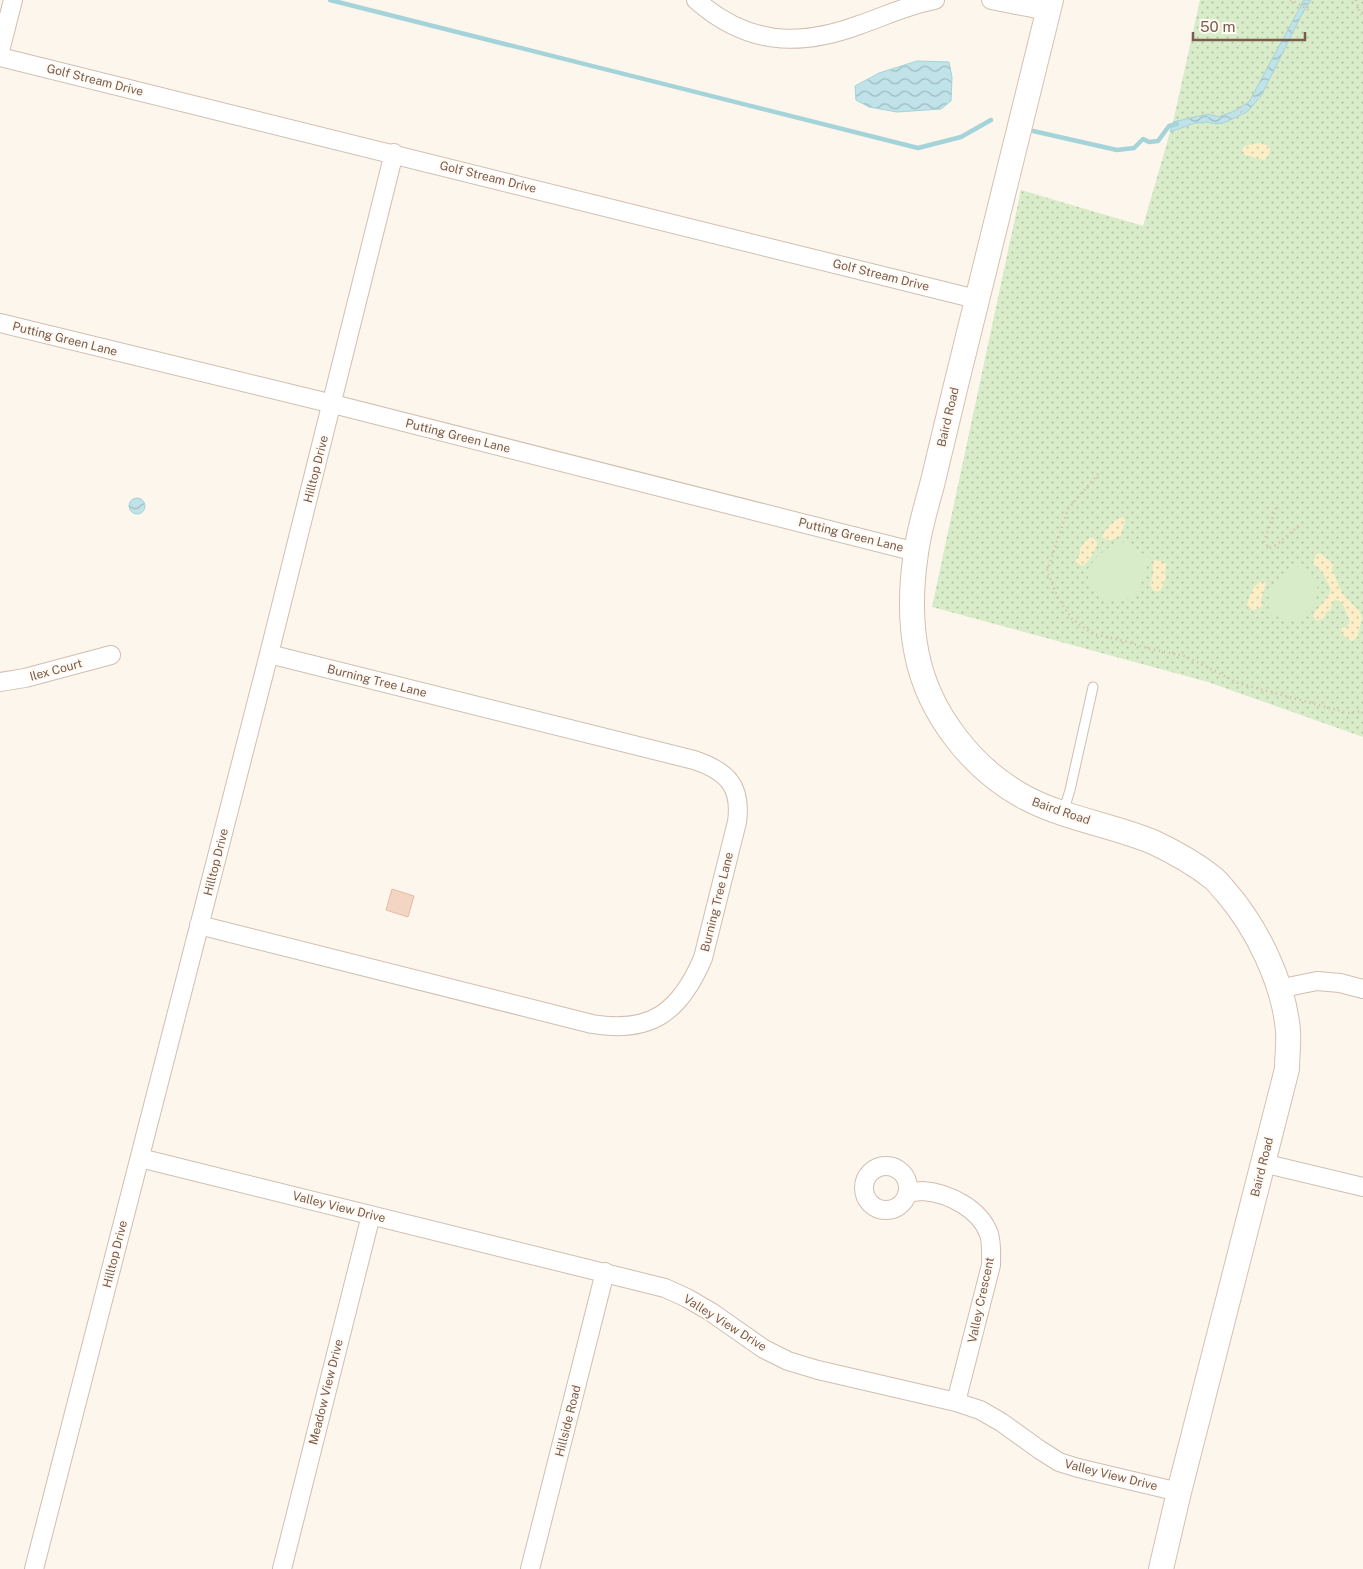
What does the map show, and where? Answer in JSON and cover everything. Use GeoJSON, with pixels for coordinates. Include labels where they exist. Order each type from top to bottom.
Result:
{"type":"FeatureCollection","features":[{"type":"Feature","properties":{"kind":"street"},"geometry":{"type":"LineString","coordinates":[[0,51],[13,0]]}},
{"type":"Feature","properties":{"kind":"street"},"geometry":{"type":"LineString","coordinates":[[696,0],[720,19],[735,27],[750,33],[785,39],[803,39],[839,32],[919,3],[935,0]]}},
{"type":"Feature","properties":{"kind":"street"},"geometry":{"type":"LineString","coordinates":[[992,0],[1050,6]]}},
{"type":"Feature","properties":{"kind":"street","name":"Baird Road"},"geometry":{"type":"LineString","coordinates":[[1050,6],[976,299],[916,552],[912,603],[916,654],[924,682],[953,734],[971,755],[997,779],[1026,798],[1063,813],[1154,843],[1191,863],[1215,879],[1248,921],[1260,942],[1284,1006],[1288,1032],[1287,1069],[1161,1569]]}},
{"type":"Feature","properties":{"kind":"street","name":"Golf Stream Drive"},"geometry":{"type":"LineString","coordinates":[[0,57],[976,299]]}},
{"type":"Feature","properties":{"kind":"street","name":"Hilltop Drive"},"geometry":{"type":"LineString","coordinates":[[34,1569],[333,404],[394,154]]}},
{"type":"Feature","properties":{"kind":"street","name":"Putting Green Lane"},"geometry":{"type":"LineString","coordinates":[[0,323],[333,404],[916,552]]}},
{"type":"Feature","properties":{"kind":"street","name":"Burning Tree Lane"},"geometry":{"type":"LineString","coordinates":[[199,925],[592,1024],[611,1027],[631,1026],[667,1011],[683,996],[694,979],[703,958],[737,822],[739,807],[736,791],[727,778],[712,766],[269,654]]}},
{"type":"Feature","properties":{"kind":"street","name":"Ilex Court"},"geometry":{"type":"LineString","coordinates":[[0,682],[25,678],[111,655]]}},
{"type":"Feature","properties":{"kind":"street"},"geometry":{"type":"LineString","coordinates":[[1278,989],[1317,981],[1340,983],[1363,989]]}},
{"type":"Feature","properties":{"kind":"street","name":"Valley View Drive"},"geometry":{"type":"LineString","coordinates":[[140,1158],[665,1288],[711,1312],[764,1349],[788,1361],[818,1370],[956,1402],[980,1410],[1001,1422],[1059,1462],[1179,1492]]}},
{"type":"Feature","properties":{"kind":"street"},"geometry":{"type":"LineString","coordinates":[[1263,1163],[1363,1187]]}},
{"type":"Feature","properties":{"kind":"street","name":"Valley Crescent"},"geometry":{"type":"LineString","coordinates":[[908,1193],[923,1191],[957,1200],[972,1210],[983,1222],[989,1234],[991,1265],[956,1402]]}},
{"type":"Feature","properties":{"kind":"street","name":"Meadow View Drive"},"geometry":{"type":"LineString","coordinates":[[282,1569],[371,1215]]}},
{"type":"Feature","properties":{"kind":"street","name":"Hillside Road"},"geometry":{"type":"LineString","coordinates":[[530,1569],[605,1272]]}},
{"type":"Feature","properties":{"kind":"lane"},"geometry":{"type":"LineString","coordinates":[[1063,813],[1093,687]]}},
{"type":"Feature","properties":{"kind":"path"},"geometry":{"type":"LineString","coordinates":[[1290,0],[1313,14]]}},
{"type":"Feature","properties":{"kind":"path"},"geometry":{"type":"LineString","coordinates":[[1356,0],[1362,18]]}},
{"type":"Feature","properties":{"kind":"path"},"geometry":{"type":"LineString","coordinates":[[1238,107],[1242,114]]}},
{"type":"Feature","properties":{"kind":"path"},"geometry":{"type":"LineString","coordinates":[[1098,474],[1068,509],[1047,571],[1058,598],[1072,619],[1093,634],[1185,656],[1238,683],[1348,713],[1363,711]]}},
{"type":"Feature","properties":{"kind":"path"},"geometry":{"type":"LineString","coordinates":[[1276,508],[1264,542],[1269,548],[1276,545],[1302,524]]}},
{"type":"Feature","properties":{"kind":"green space"},"geometry":{"type":"Polygon","coordinates":[[[1200,0],[1363,0],[1363,737],[1208,682],[932,607],[1021,190],[1143,226],[1173,122],[1200,0]]]}},
{"type":"Feature","properties":{"kind":"green space"},"geometry":{"type":"Polygon","coordinates":[[[1121,541],[1149,557],[1142,583],[1129,598],[1123,600],[1103,600],[1090,585],[1089,570],[1096,558],[1108,548],[1121,541]]]}},
{"type":"Feature","properties":{"kind":"green space"},"geometry":{"type":"Polygon","coordinates":[[[1296,566],[1310,572],[1316,580],[1318,591],[1314,605],[1295,621],[1278,617],[1270,612],[1269,604],[1274,585],[1283,575],[1296,566]]]}},
{"type":"Feature","properties":{"kind":"sand"},"geometry":{"type":"Polygon","coordinates":[[[1259,143],[1269,146],[1269,154],[1264,160],[1245,155],[1242,151],[1244,146],[1259,143]]]}},
{"type":"Feature","properties":{"kind":"sand"},"geometry":{"type":"Polygon","coordinates":[[[1123,517],[1125,521],[1121,535],[1112,540],[1102,537],[1110,525],[1123,517]]]}},
{"type":"Feature","properties":{"kind":"sand"},"geometry":{"type":"Polygon","coordinates":[[[1090,537],[1097,542],[1097,545],[1090,559],[1082,566],[1075,561],[1080,554],[1080,548],[1090,537]]]}},
{"type":"Feature","properties":{"kind":"sand"},"geometry":{"type":"Polygon","coordinates":[[[1320,553],[1333,564],[1332,569],[1342,593],[1360,612],[1362,619],[1357,638],[1352,641],[1345,637],[1341,631],[1350,622],[1340,601],[1335,600],[1332,603],[1331,610],[1326,612],[1324,618],[1317,621],[1313,616],[1331,590],[1322,572],[1313,564],[1316,554],[1320,553]]]}},
{"type":"Feature","properties":{"kind":"sand"},"geometry":{"type":"Polygon","coordinates":[[[1154,560],[1166,564],[1166,577],[1161,590],[1157,592],[1153,590],[1150,583],[1154,560]]]}},
{"type":"Feature","properties":{"kind":"sand"},"geometry":{"type":"Polygon","coordinates":[[[1260,582],[1266,583],[1261,600],[1262,607],[1253,610],[1247,606],[1253,589],[1260,582]]]}},
{"type":"Feature","properties":{"kind":"water"},"geometry":{"type":"Polygon","coordinates":[[[1304,0],[1311,0],[1303,12],[1261,96],[1247,112],[1226,122],[1216,124],[1207,122],[1195,123],[1170,132],[1173,122],[1208,114],[1218,117],[1232,112],[1249,102],[1304,0]]]}},
{"type":"Feature","properties":{"kind":"water"},"geometry":{"type":"Polygon","coordinates":[[[917,61],[949,62],[952,77],[951,101],[941,109],[897,112],[869,107],[856,100],[855,86],[879,73],[917,61]]]}},
{"type":"Feature","properties":{"kind":"water"},"geometry":{"type":"Polygon","coordinates":[[[134,498],[140,498],[145,503],[143,512],[134,514],[129,509],[129,503],[134,498]]]}},
{"type":"Feature","properties":{"kind":"building"},"geometry":{"type":"Polygon","coordinates":[[[392,889],[414,896],[408,917],[386,910],[392,889]]]}},
{"type":"Feature","properties":{"kind":"waterway"},"geometry":{"type":"LineString","coordinates":[[330,0],[918,148],[961,137],[991,120]]}},
{"type":"Feature","properties":{"kind":"waterway"},"geometry":{"type":"LineString","coordinates":[[1033,131],[1117,150],[1134,148],[1143,139],[1149,142],[1158,141],[1169,126],[1177,124]]}}]}
